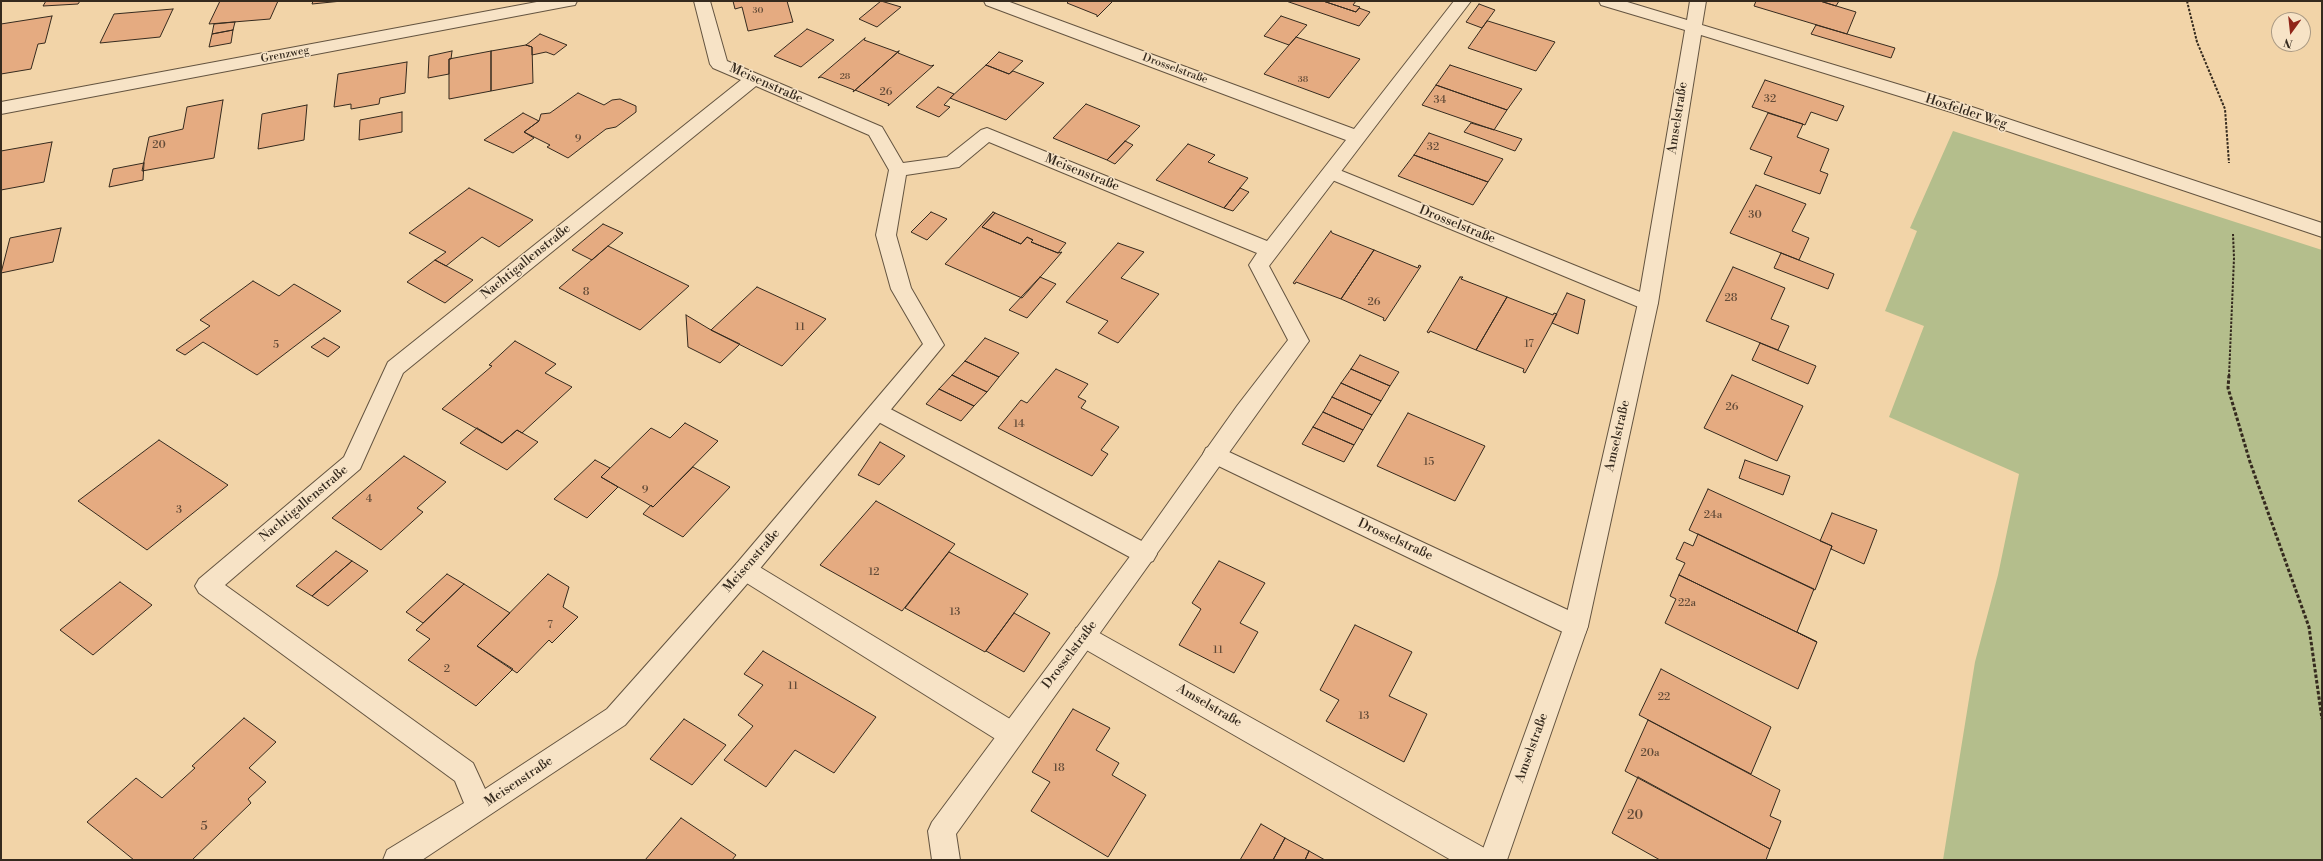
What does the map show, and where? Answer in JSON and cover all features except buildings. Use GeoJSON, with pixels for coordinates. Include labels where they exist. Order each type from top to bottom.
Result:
{"type":"FeatureCollection","features":[{"type":"Feature","properties":{"kind":"street","name":"Grenzweg"},"geometry":{"type":"LineString","coordinates":[[1,108],[569,1]]}},
{"type":"Feature","properties":{"kind":"street","name":"Meisenstraße"},"geometry":{"type":"LineString","coordinates":[[397,860],[480,808],[616,717],[745,570],[934,345],[901,289],[886,235],[898,170],[876,132],[719,64],[702,1]]}},
{"type":"Feature","properties":{"kind":"street","name":"Drosselstraße"},"geometry":{"type":"LineString","coordinates":[[992,1],[1359,138]]}},
{"type":"Feature","properties":{"kind":"street","name":"Drosselstraße"},"geometry":{"type":"LineString","coordinates":[[946,860],[942,830],[1011,734],[1086,636],[1214,454],[1299,341],[1259,265],[1269,250],[1332,173],[1463,1]]}},
{"type":"Feature","properties":{"kind":"street","name":"Hoxfelder Weg"},"geometry":{"type":"LineString","coordinates":[[1607,1],[1957,108],[2231,202],[2322,230]]}},
{"type":"Feature","properties":{"kind":"street","name":"Amselstraße"},"geometry":{"type":"LineString","coordinates":[[1493,860],[1576,626],[1648,303],[1698,1]]}},
{"type":"Feature","properties":{"kind":"street","name":"Nachtigallenstraße"},"geometry":{"type":"LineString","coordinates":[[480,808],[464,772],[207,586],[352,463],[395,368],[754,80]]}},
{"type":"Feature","properties":{"kind":"street","name":"Meisenstraße"},"geometry":{"type":"LineString","coordinates":[[898,170],[952,163],[986,134],[1269,250]]}},
{"type":"Feature","properties":{"kind":"street","name":"Drosselstraße"},"geometry":{"type":"LineString","coordinates":[[1332,173],[1648,303]]}},
{"type":"Feature","properties":{"kind":"street"},"geometry":{"type":"LineString","coordinates":[[879,412],[1145,554]]}},
{"type":"Feature","properties":{"kind":"street","name":"Drosselstraße"},"geometry":{"type":"LineString","coordinates":[[1214,454],[1576,626]]}},
{"type":"Feature","properties":{"kind":"street"},"geometry":{"type":"LineString","coordinates":[[745,570],[1011,734]]}},
{"type":"Feature","properties":{"kind":"street","name":"Amselstraße"},"geometry":{"type":"LineString","coordinates":[[1086,636],[1478,860]]}},
{"type":"Feature","properties":{"kind":"path"},"geometry":{"type":"LineString","coordinates":[[2187,1],[2197,42],[2226,109],[2234,258],[2228,388],[2250,462],[2309,627],[2322,719]]}},
{"type":"Feature","properties":{"kind":"green space"},"geometry":{"type":"Polygon","coordinates":[[[1953,131],[2322,250],[2322,860],[1943,860],[1975,662],[1998,575],[2019,474],[1889,417],[1924,326],[1885,311],[1917,231],[1910,228],[1953,131]]]}}]}
